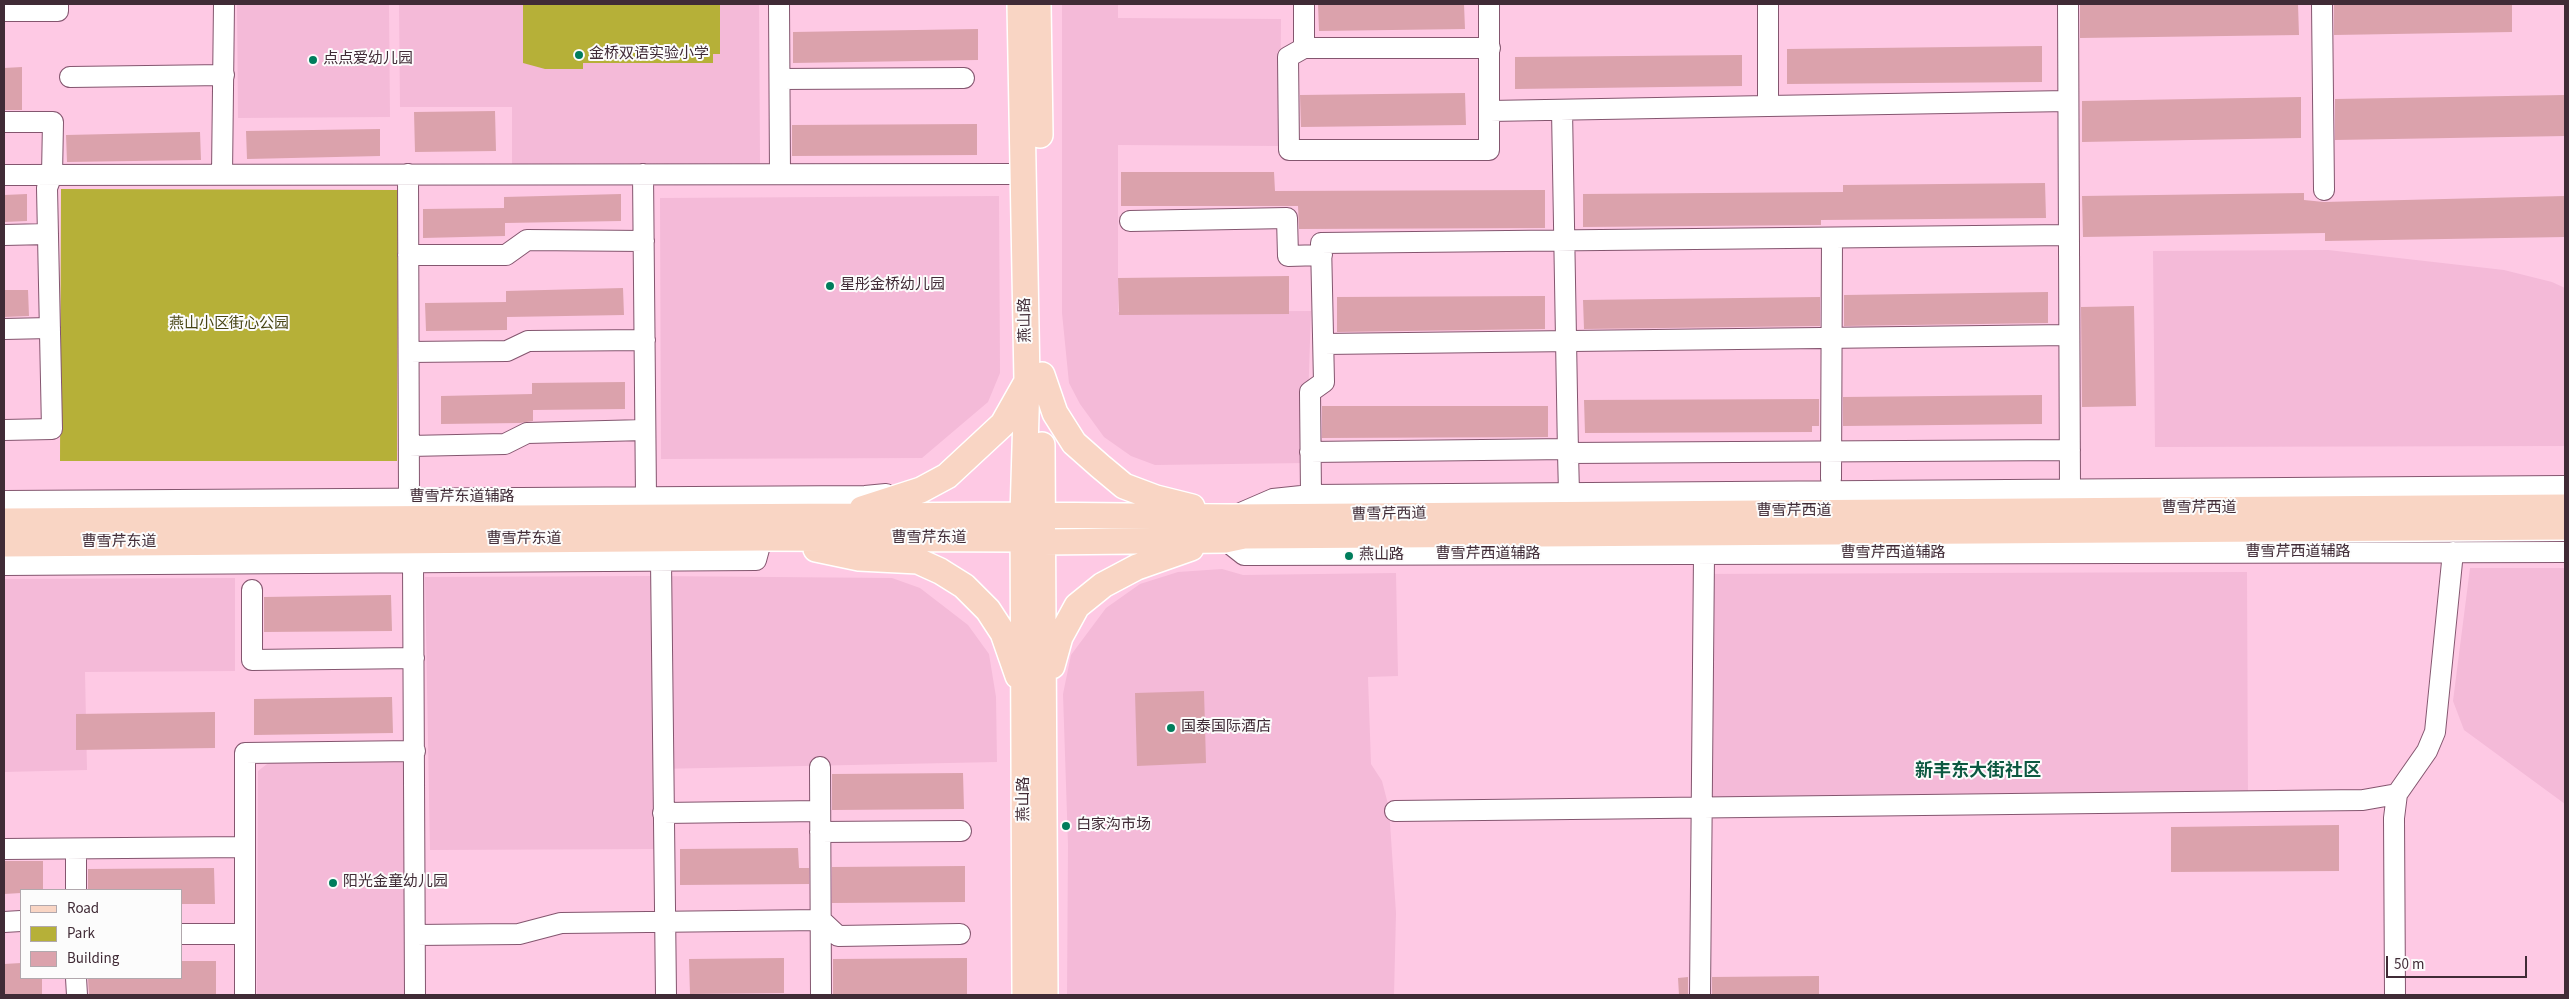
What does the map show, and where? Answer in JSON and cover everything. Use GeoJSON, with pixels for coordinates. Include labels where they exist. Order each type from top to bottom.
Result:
{"type":"FeatureCollection","features":[{"type":"Feature","properties":{"kind":"main road","name":"燕山路"},"geometry":{"type":"LineString","coordinates":[[1020,4],[1023,174],[1035,378]]}},
{"type":"Feature","properties":{"kind":"main road","name":"燕山路"},"geometry":{"type":"LineString","coordinates":[[1038,4],[1033,540],[1035,699],[1045,995]]}},
{"type":"Feature","properties":{"kind":"main road"},"geometry":{"type":"LineString","coordinates":[[839,517],[920,490],[947,476],[1003,424],[1035,378],[1074,443],[1124,486],[1228,528]]}},
{"type":"Feature","properties":{"kind":"main road","name":"曹雪芹西道"},"geometry":{"type":"LineString","coordinates":[[1033,540],[1572,503],[2565,507]]}},
{"type":"Feature","properties":{"kind":"main road","name":"曹雪芹东道"},"geometry":{"type":"LineString","coordinates":[[4,521],[1033,515]]}},
{"type":"Feature","properties":{"kind":"main road","name":"曹雪芹西道"},"geometry":{"type":"LineString","coordinates":[[1033,515],[1228,528],[1244,536],[2565,527]]}},
{"type":"Feature","properties":{"kind":"main road"},"geometry":{"type":"LineString","coordinates":[[1035,699],[1060,637],[1077,606],[1103,585],[1137,566],[1173,553],[1228,528]]}},
{"type":"Feature","properties":{"kind":"main road","name":"曹雪芹东道"},"geometry":{"type":"LineString","coordinates":[[4,544],[759,549],[1033,540]]}},
{"type":"Feature","properties":{"kind":"main road"},"geometry":{"type":"LineString","coordinates":[[759,549],[858,558],[918,561],[948,576],[964,586],[988,610],[1003,633],[1012,658],[1035,699]]}},
{"type":"Feature","properties":{"kind":"main road","name":"燕山路"},"geometry":{"type":"LineString","coordinates":[[1025,995],[1035,699]]}},
{"type":"Feature","properties":{"kind":"street"},"geometry":{"type":"LineString","coordinates":[[4,11],[58,11],[58,4]]}},
{"type":"Feature","properties":{"kind":"street"},"geometry":{"type":"LineString","coordinates":[[222,174],[224,4]]}},
{"type":"Feature","properties":{"kind":"street"},"geometry":{"type":"LineString","coordinates":[[779,4],[780,174]]}},
{"type":"Feature","properties":{"kind":"street"},"geometry":{"type":"LineString","coordinates":[[1304,4],[1304,48]]}},
{"type":"Feature","properties":{"kind":"street"},"geometry":{"type":"LineString","coordinates":[[1490,4],[1490,48],[1490,111],[1489,150],[1289,150],[1288,57],[1304,48],[1490,48]]}},
{"type":"Feature","properties":{"kind":"street"},"geometry":{"type":"LineString","coordinates":[[1768,4],[1768,106]]}},
{"type":"Feature","properties":{"kind":"street"},"geometry":{"type":"LineString","coordinates":[[2068,4],[2070,491]]}},
{"type":"Feature","properties":{"kind":"street"},"geometry":{"type":"LineString","coordinates":[[2322,4],[2324,190]]}},
{"type":"Feature","properties":{"kind":"street"},"geometry":{"type":"LineString","coordinates":[[70,77],[224,75]]}},
{"type":"Feature","properties":{"kind":"street"},"geometry":{"type":"LineString","coordinates":[[780,79],[964,78]]}},
{"type":"Feature","properties":{"kind":"street"},"geometry":{"type":"LineString","coordinates":[[1490,111],[2068,101]]}},
{"type":"Feature","properties":{"kind":"street"},"geometry":{"type":"LineString","coordinates":[[1562,110],[1568,451],[1572,503]]}},
{"type":"Feature","properties":{"kind":"street"},"geometry":{"type":"LineString","coordinates":[[4,122],[53,122],[52,175],[47,188],[52,429],[4,430]]}},
{"type":"Feature","properties":{"kind":"street"},"geometry":{"type":"LineString","coordinates":[[408,174],[409,499]]}},
{"type":"Feature","properties":{"kind":"street"},"geometry":{"type":"LineString","coordinates":[[643,174],[646,497]]}},
{"type":"Feature","properties":{"kind":"street"},"geometry":{"type":"LineString","coordinates":[[4,175],[1023,174]]}},
{"type":"Feature","properties":{"kind":"street"},"geometry":{"type":"LineString","coordinates":[[1130,221],[1287,218],[1288,256],[1322,255]]}},
{"type":"Feature","properties":{"kind":"street"},"geometry":{"type":"LineString","coordinates":[[4,235],[48,234]]}},
{"type":"Feature","properties":{"kind":"street"},"geometry":{"type":"LineString","coordinates":[[1311,495],[1310,392],[1324,382],[1321,243],[2068,235]]}},
{"type":"Feature","properties":{"kind":"street"},"geometry":{"type":"LineString","coordinates":[[1831,479],[1832,238]]}},
{"type":"Feature","properties":{"kind":"street"},"geometry":{"type":"LineString","coordinates":[[408,255],[506,255],[527,240],[644,241]]}},
{"type":"Feature","properties":{"kind":"street"},"geometry":{"type":"LineString","coordinates":[[4,329],[50,328]]}},
{"type":"Feature","properties":{"kind":"street"},"geometry":{"type":"LineString","coordinates":[[1324,344],[2069,335]]}},
{"type":"Feature","properties":{"kind":"street"},"geometry":{"type":"LineString","coordinates":[[408,352],[507,352],[528,341],[645,340]]}},
{"type":"Feature","properties":{"kind":"street"},"geometry":{"type":"LineString","coordinates":[[409,446],[505,444],[527,433],[645,430]]}},
{"type":"Feature","properties":{"kind":"street"},"geometry":{"type":"LineString","coordinates":[[1310,452],[2070,450]]}},
{"type":"Feature","properties":{"kind":"street"},"geometry":{"type":"LineString","coordinates":[[1228,528],[1273,500],[1311,495],[1572,503],[2070,491],[2565,486]]}},
{"type":"Feature","properties":{"kind":"street","name":"曹雪芹东道辅路"},"geometry":{"type":"LineString","coordinates":[[4,502],[865,496],[920,490]]}},
{"type":"Feature","properties":{"kind":"street","name":"曹雪芹西道辅路"},"geometry":{"type":"LineString","coordinates":[[1228,528],[1244,555],[2565,552]]}},
{"type":"Feature","properties":{"kind":"street"},"geometry":{"type":"LineString","coordinates":[[1692,533],[1704,555],[1700,995]]}},
{"type":"Feature","properties":{"kind":"street"},"geometry":{"type":"LineString","coordinates":[[4,565],[661,561],[759,549]]}},
{"type":"Feature","properties":{"kind":"street"},"geometry":{"type":"LineString","coordinates":[[2395,995],[2394,818],[2397,794],[2427,751],[2435,732],[2453,552]]}},
{"type":"Feature","properties":{"kind":"street"},"geometry":{"type":"LineString","coordinates":[[661,561],[666,995]]}},
{"type":"Feature","properties":{"kind":"street"},"geometry":{"type":"LineString","coordinates":[[413,562],[416,995]]}},
{"type":"Feature","properties":{"kind":"street"},"geometry":{"type":"LineString","coordinates":[[252,590],[252,660],[414,658]]}},
{"type":"Feature","properties":{"kind":"street"},"geometry":{"type":"LineString","coordinates":[[245,995],[245,753],[415,751]]}},
{"type":"Feature","properties":{"kind":"street"},"geometry":{"type":"LineString","coordinates":[[820,767],[821,995]]}},
{"type":"Feature","properties":{"kind":"street"},"geometry":{"type":"LineString","coordinates":[[1395,811],[2363,800],[2397,794]]}},
{"type":"Feature","properties":{"kind":"street"},"geometry":{"type":"LineString","coordinates":[[664,813],[820,811]]}},
{"type":"Feature","properties":{"kind":"street"},"geometry":{"type":"LineString","coordinates":[[820,832],[961,832]]}},
{"type":"Feature","properties":{"kind":"street"},"geometry":{"type":"LineString","coordinates":[[4,849],[245,847]]}},
{"type":"Feature","properties":{"kind":"street"},"geometry":{"type":"LineString","coordinates":[[76,848],[76,889]]}},
{"type":"Feature","properties":{"kind":"street"},"geometry":{"type":"LineString","coordinates":[[415,935],[519,934],[561,923],[821,920],[838,936],[960,934]]}},
{"type":"Feature","properties":{"kind":"street"},"geometry":{"type":"LineString","coordinates":[[4,922],[20,921]]}},
{"type":"Feature","properties":{"kind":"street"},"geometry":{"type":"LineString","coordinates":[[182,934],[245,934]]}},
{"type":"Feature","properties":{"kind":"street"},"geometry":{"type":"LineString","coordinates":[[76,979],[76,995]]}},
{"type":"Feature","properties":{"kind":"shaded area","name":"点点爱幼儿园"},"geometry":{"type":"Polygon","coordinates":[[[237,4],[389,4],[390,117],[238,118],[237,4]]]}},
{"type":"Feature","properties":{"kind":"shaded area","name":"金桥双语实验小学"},"geometry":{"type":"Polygon","coordinates":[[[399,4],[759,4],[760,163],[512,164],[512,107],[400,107],[399,4]]]}},
{"type":"Feature","properties":{"kind":"shaded area"},"geometry":{"type":"Polygon","coordinates":[[[1062,4],[1118,4],[1118,18],[1281,19],[1280,146],[1118,145],[1118,312],[1311,311],[1306,463],[1155,465],[1131,456],[1104,437],[1080,404],[1069,383],[1062,313],[1062,4]]]}},
{"type":"Feature","properties":{"kind":"shaded area","name":"星彤金桥幼儿园"},"geometry":{"type":"Polygon","coordinates":[[[999,196],[1000,373],[988,402],[922,458],[661,459],[660,198],[999,196]]]}},
{"type":"Feature","properties":{"kind":"shaded area"},"geometry":{"type":"Polygon","coordinates":[[[2328,250],[2504,270],[2552,282],[2565,288],[2565,446],[2155,447],[2153,251],[2328,250]]]}},
{"type":"Feature","properties":{"kind":"shaded area"},"geometry":{"type":"Polygon","coordinates":[[[2470,568],[2565,568],[2565,804],[2464,730],[2453,701],[2470,568]]]}},
{"type":"Feature","properties":{"kind":"shaded area"},"geometry":{"type":"Polygon","coordinates":[[[1222,569],[1243,575],[1396,573],[1398,676],[1368,677],[1371,764],[1382,781],[1389,808],[1396,913],[1394,995],[1067,995],[1068,845],[1063,694],[1071,655],[1106,608],[1140,584],[1178,572],[1222,569]]]}},
{"type":"Feature","properties":{"kind":"shaded area"},"geometry":{"type":"Polygon","coordinates":[[[2247,572],[2248,803],[1694,806],[1693,574],[2247,572]]]}},
{"type":"Feature","properties":{"kind":"shaded area"},"geometry":{"type":"Polygon","coordinates":[[[425,577],[892,578],[920,588],[968,625],[989,654],[996,697],[997,762],[656,769],[656,849],[430,850],[425,577]]]}},
{"type":"Feature","properties":{"kind":"shaded area"},"geometry":{"type":"Polygon","coordinates":[[[235,578],[235,671],[85,672],[87,770],[4,772],[4,579],[235,578]]]}},
{"type":"Feature","properties":{"kind":"shaded area","name":"阳光金童幼儿园"},"geometry":{"type":"Polygon","coordinates":[[[406,760],[408,995],[257,995],[258,771],[271,761],[406,760]]]}},
{"type":"Feature","properties":{"kind":"green space"},"geometry":{"type":"Polygon","coordinates":[[[523,4],[720,4],[720,54],[713,54],[713,63],[583,63],[583,69],[545,69],[523,63],[523,4]]]}},
{"type":"Feature","properties":{"kind":"green space","name":"燕山小区街心公园"},"geometry":{"type":"Polygon","coordinates":[[[61,189],[398,190],[397,461],[60,461],[61,189]]]}},
{"type":"Feature","properties":{"kind":"building"},"geometry":{"type":"Polygon","coordinates":[[[1318,4],[1464,4],[1465,29],[1319,31],[1318,4]]]}},
{"type":"Feature","properties":{"kind":"building"},"geometry":{"type":"Polygon","coordinates":[[[2080,4],[2298,4],[2299,35],[2080,38],[2080,4]]]}},
{"type":"Feature","properties":{"kind":"building"},"geometry":{"type":"Polygon","coordinates":[[[2334,4],[2512,4],[2512,32],[2334,35],[2334,4]]]}},
{"type":"Feature","properties":{"kind":"building"},"geometry":{"type":"Polygon","coordinates":[[[978,29],[978,60],[793,63],[793,32],[978,29]]]}},
{"type":"Feature","properties":{"kind":"building"},"geometry":{"type":"Polygon","coordinates":[[[2042,46],[2042,82],[1787,84],[1787,49],[2042,46]]]}},
{"type":"Feature","properties":{"kind":"building"},"geometry":{"type":"Polygon","coordinates":[[[1742,55],[1742,86],[1515,89],[1515,57],[1742,55]]]}},
{"type":"Feature","properties":{"kind":"building"},"geometry":{"type":"Polygon","coordinates":[[[22,67],[22,110],[4,110],[4,68],[22,67]]]}},
{"type":"Feature","properties":{"kind":"building"},"geometry":{"type":"Polygon","coordinates":[[[1465,93],[1466,125],[1301,127],[1300,95],[1465,93]]]}},
{"type":"Feature","properties":{"kind":"building"},"geometry":{"type":"Polygon","coordinates":[[[2565,95],[2565,136],[2335,140],[2335,99],[2565,95]]]}},
{"type":"Feature","properties":{"kind":"building"},"geometry":{"type":"Polygon","coordinates":[[[2301,97],[2301,138],[2082,142],[2082,101],[2301,97]]]}},
{"type":"Feature","properties":{"kind":"building"},"geometry":{"type":"Polygon","coordinates":[[[495,111],[496,151],[415,152],[414,112],[495,111]]]}},
{"type":"Feature","properties":{"kind":"building"},"geometry":{"type":"Polygon","coordinates":[[[977,124],[977,155],[792,156],[792,125],[977,124]]]}},
{"type":"Feature","properties":{"kind":"building"},"geometry":{"type":"Polygon","coordinates":[[[380,129],[380,156],[247,159],[246,131],[380,129]]]}},
{"type":"Feature","properties":{"kind":"building"},"geometry":{"type":"Polygon","coordinates":[[[200,132],[201,160],[67,162],[66,135],[200,132]]]}},
{"type":"Feature","properties":{"kind":"building"},"geometry":{"type":"Polygon","coordinates":[[[1121,172],[1274,172],[1275,191],[1545,190],[1545,228],[1299,229],[1298,206],[1121,206],[1121,172]]]}},
{"type":"Feature","properties":{"kind":"building"},"geometry":{"type":"Polygon","coordinates":[[[2045,183],[2046,218],[1821,220],[1821,225],[1583,227],[1583,194],[1843,192],[1843,185],[2045,183]]]}},
{"type":"Feature","properties":{"kind":"building"},"geometry":{"type":"Polygon","coordinates":[[[2304,193],[2304,200],[2324,202],[2565,196],[2565,237],[2325,241],[2325,233],[2083,237],[2082,196],[2304,193]]]}},
{"type":"Feature","properties":{"kind":"building"},"geometry":{"type":"Polygon","coordinates":[[[27,194],[27,221],[4,222],[4,195],[27,194]]]}},
{"type":"Feature","properties":{"kind":"building"},"geometry":{"type":"Polygon","coordinates":[[[621,194],[621,221],[505,223],[505,236],[423,238],[423,209],[504,208],[504,197],[621,194]]]}},
{"type":"Feature","properties":{"kind":"building"},"geometry":{"type":"Polygon","coordinates":[[[1289,276],[1289,314],[1119,315],[1118,278],[1289,276]]]}},
{"type":"Feature","properties":{"kind":"building"},"geometry":{"type":"Polygon","coordinates":[[[623,288],[624,315],[507,317],[507,330],[426,331],[425,303],[506,302],[506,291],[623,288]]]}},
{"type":"Feature","properties":{"kind":"building"},"geometry":{"type":"Polygon","coordinates":[[[4,290],[28,290],[29,316],[4,317],[4,290]]]}},
{"type":"Feature","properties":{"kind":"building"},"geometry":{"type":"Polygon","coordinates":[[[2048,292],[2048,323],[1844,326],[1844,295],[2048,292]]]}},
{"type":"Feature","properties":{"kind":"building"},"geometry":{"type":"Polygon","coordinates":[[[1545,296],[1545,329],[1337,332],[1337,297],[1545,296]]]}},
{"type":"Feature","properties":{"kind":"building"},"geometry":{"type":"Polygon","coordinates":[[[1820,297],[1820,326],[1584,329],[1583,300],[1820,297]]]}},
{"type":"Feature","properties":{"kind":"building"},"geometry":{"type":"Polygon","coordinates":[[[2134,306],[2136,406],[2082,407],[2081,307],[2134,306]]]}},
{"type":"Feature","properties":{"kind":"building"},"geometry":{"type":"Polygon","coordinates":[[[625,382],[625,409],[533,410],[533,421],[520,423],[441,424],[441,396],[532,394],[532,383],[625,382]]]}},
{"type":"Feature","properties":{"kind":"building"},"geometry":{"type":"Polygon","coordinates":[[[2042,395],[2042,424],[1843,426],[1843,397],[2042,395]]]}},
{"type":"Feature","properties":{"kind":"building"},"geometry":{"type":"Polygon","coordinates":[[[1819,399],[1819,426],[1812,426],[1812,432],[1585,433],[1584,400],[1819,399]]]}},
{"type":"Feature","properties":{"kind":"building"},"geometry":{"type":"Polygon","coordinates":[[[1322,406],[1548,406],[1548,437],[1322,438],[1322,406]]]}},
{"type":"Feature","properties":{"kind":"building"},"geometry":{"type":"Polygon","coordinates":[[[391,595],[392,631],[264,632],[264,597],[391,595]]]}},
{"type":"Feature","properties":{"kind":"building","name":"国泰国际酒店"},"geometry":{"type":"Polygon","coordinates":[[[1204,691],[1206,763],[1137,766],[1135,693],[1204,691]]]}},
{"type":"Feature","properties":{"kind":"building"},"geometry":{"type":"Polygon","coordinates":[[[392,697],[393,733],[254,735],[254,699],[392,697]]]}},
{"type":"Feature","properties":{"kind":"building"},"geometry":{"type":"Polygon","coordinates":[[[215,712],[215,748],[76,750],[76,714],[215,712]]]}},
{"type":"Feature","properties":{"kind":"building"},"geometry":{"type":"Polygon","coordinates":[[[963,773],[964,809],[832,810],[832,774],[963,773]]]}},
{"type":"Feature","properties":{"kind":"building"},"geometry":{"type":"Polygon","coordinates":[[[2339,825],[2339,871],[2171,872],[2171,827],[2339,825]]]}},
{"type":"Feature","properties":{"kind":"building"},"geometry":{"type":"Polygon","coordinates":[[[798,848],[799,868],[809,868],[809,884],[680,885],[680,849],[798,848]]]}},
{"type":"Feature","properties":{"kind":"building"},"geometry":{"type":"Polygon","coordinates":[[[4,861],[43,861],[43,889],[20,889],[20,893],[4,894],[4,861]]]}},
{"type":"Feature","properties":{"kind":"building"},"geometry":{"type":"Polygon","coordinates":[[[965,866],[965,902],[832,903],[832,867],[965,866]]]}},
{"type":"Feature","properties":{"kind":"building"},"geometry":{"type":"Polygon","coordinates":[[[214,868],[215,904],[182,904],[182,889],[88,889],[88,869],[214,868]]]}},
{"type":"Feature","properties":{"kind":"building"},"geometry":{"type":"Polygon","coordinates":[[[784,958],[784,993],[690,994],[689,959],[784,958]]]}},
{"type":"Feature","properties":{"kind":"building"},"geometry":{"type":"Polygon","coordinates":[[[967,958],[967,994],[833,995],[833,959],[967,958]]]}},
{"type":"Feature","properties":{"kind":"building"},"geometry":{"type":"Polygon","coordinates":[[[182,961],[216,961],[216,995],[89,995],[88,979],[182,979],[182,961]]]}},
{"type":"Feature","properties":{"kind":"building"},"geometry":{"type":"Polygon","coordinates":[[[20,963],[20,979],[42,979],[42,995],[4,995],[4,964],[20,963]]]}},
{"type":"Feature","properties":{"kind":"building"},"geometry":{"type":"Polygon","coordinates":[[[1819,976],[1819,995],[1712,995],[1712,977],[1819,976]]]}},
{"type":"Feature","properties":{"kind":"building"},"geometry":{"type":"Polygon","coordinates":[[[1688,977],[1688,995],[1679,995],[1678,978],[1688,977]]]}},
{"type":"Feature","properties":{"kind":"place","name":"金桥双语实验小学"},"geometry":{"type":"Point","coordinates":[579,55]}},
{"type":"Feature","properties":{"kind":"place","name":"点点爱幼儿园"},"geometry":{"type":"Point","coordinates":[313,60]}},
{"type":"Feature","properties":{"kind":"place","name":"星彤金桥幼儿园"},"geometry":{"type":"Point","coordinates":[830,286]}},
{"type":"Feature","properties":{"kind":"place","name":"燕山路"},"geometry":{"type":"Point","coordinates":[1349,556]}},
{"type":"Feature","properties":{"kind":"place","name":"国泰国际酒店"},"geometry":{"type":"Point","coordinates":[1171,728]}},
{"type":"Feature","properties":{"kind":"place","name":"白家沟市场"},"geometry":{"type":"Point","coordinates":[1066,826]}},
{"type":"Feature","properties":{"kind":"place","name":"阳光金童幼儿园"},"geometry":{"type":"Point","coordinates":[333,883]}},
{"type":"Feature","properties":{"kind":"district","name":"新丰东大街社区"},"geometry":{"type":"Point","coordinates":[1978,772]}}]}
